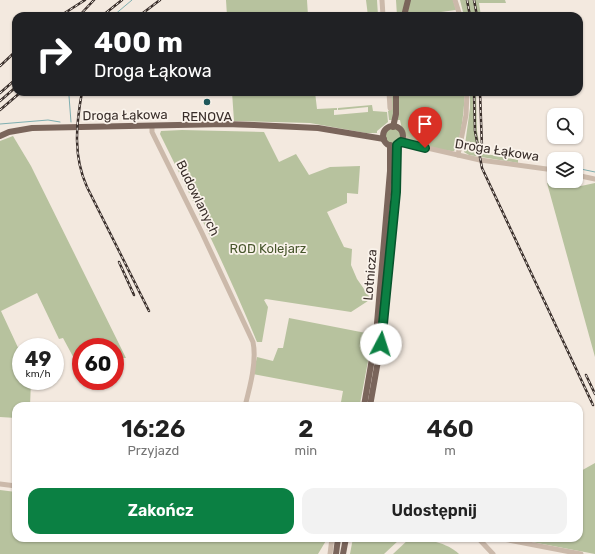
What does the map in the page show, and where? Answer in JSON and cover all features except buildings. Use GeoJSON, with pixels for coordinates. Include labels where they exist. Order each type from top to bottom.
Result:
{"type":"FeatureCollection","features":[{"type":"Feature","properties":{"kind":"main road"},"geometry":{"type":"LineString","coordinates":[[405,12],[408,0]]}},
{"type":"Feature","properties":{"kind":"main road"},"geometry":{"type":"LineString","coordinates":[[396,96],[396,127]]}},
{"type":"Feature","properties":{"kind":"main road","name":"Droga Łąkowa"},"geometry":{"type":"LineString","coordinates":[[0,136],[9,132],[32,128],[226,124],[318,128],[370,136],[384,136]]}},
{"type":"Feature","properties":{"kind":"main road"},"geometry":{"type":"LineString","coordinates":[[396,127],[402,132],[400,141],[390,145],[384,136],[386,129],[396,127]]}},
{"type":"Feature","properties":{"kind":"main road","name":"Lotnicza"},"geometry":{"type":"LineString","coordinates":[[371,402],[381,344],[400,141]]}},
{"type":"Feature","properties":{"kind":"main road","name":"Lotnicza"},"geometry":{"type":"LineString","coordinates":[[365,402],[376,335],[390,171],[390,145]]}},
{"type":"Feature","properties":{"kind":"main road"},"geometry":{"type":"LineString","coordinates":[[336,554],[338,542]]}},
{"type":"Feature","properties":{"kind":"main road"},"geometry":{"type":"LineString","coordinates":[[343,554],[345,542]]}},
{"type":"Feature","properties":{"kind":"street"},"geometry":{"type":"LineString","coordinates":[[382,0],[383,12]]}},
{"type":"Feature","properties":{"kind":"street"},"geometry":{"type":"LineString","coordinates":[[455,0],[459,12]]}},
{"type":"Feature","properties":{"kind":"street"},"geometry":{"type":"LineString","coordinates":[[389,96],[390,108]]}},
{"type":"Feature","properties":{"kind":"street"},"geometry":{"type":"LineString","coordinates":[[458,155],[466,115],[467,96]]}},
{"type":"Feature","properties":{"kind":"street","name":"Budowlanych"},"geometry":{"type":"LineString","coordinates":[[152,126],[152,132],[254,342],[250,386],[246,402]]}},
{"type":"Feature","properties":{"kind":"street","name":"Droga Łąkowa"},"geometry":{"type":"LineString","coordinates":[[400,141],[480,160],[547,169]]}},
{"type":"Feature","properties":{"kind":"street"},"geometry":{"type":"LineString","coordinates":[[583,176],[595,179]]}},
{"type":"Feature","properties":{"kind":"street"},"geometry":{"type":"LineString","coordinates":[[0,484],[12,486]]}},
{"type":"Feature","properties":{"kind":"street"},"geometry":{"type":"LineString","coordinates":[[482,542],[493,554]]}},
{"type":"Feature","properties":{"kind":"street"},"geometry":{"type":"LineString","coordinates":[[519,542],[581,554]]}},
{"type":"Feature","properties":{"kind":"green space"},"geometry":{"type":"Polygon","coordinates":[[[226,0],[307,0],[308,12],[227,12],[226,0]]]}},
{"type":"Feature","properties":{"kind":"green space"},"geometry":{"type":"Polygon","coordinates":[[[366,0],[377,0],[378,12],[368,12],[366,0]]]}},
{"type":"Feature","properties":{"kind":"green space"},"geometry":{"type":"Polygon","coordinates":[[[396,0],[453,0],[456,10],[441,12],[397,12],[396,0]]]}},
{"type":"Feature","properties":{"kind":"green space"},"geometry":{"type":"Polygon","coordinates":[[[460,0],[505,0],[506,3],[479,3],[480,12],[463,12],[460,0]]]}},
{"type":"Feature","properties":{"kind":"green space"},"geometry":{"type":"Polygon","coordinates":[[[232,96],[315,96],[317,109],[337,108],[337,110],[334,110],[334,115],[368,112],[368,107],[338,110],[338,108],[372,105],[373,111],[387,112],[388,122],[377,131],[377,133],[366,133],[310,123],[234,121],[232,96]]]}},
{"type":"Feature","properties":{"kind":"green space"},"geometry":{"type":"Polygon","coordinates":[[[391,96],[465,96],[461,132],[454,151],[442,150],[428,146],[409,138],[402,130],[400,120],[389,120],[388,111],[392,108],[391,96]]]}},
{"type":"Feature","properties":{"kind":"green space"},"geometry":{"type":"Polygon","coordinates":[[[470,96],[476,96],[477,131],[481,153],[518,160],[518,163],[469,155],[464,152],[470,108],[470,96]]]}},
{"type":"Feature","properties":{"kind":"green space"},"geometry":{"type":"Polygon","coordinates":[[[393,128],[400,133],[401,136],[396,143],[393,144],[386,139],[385,136],[390,129],[393,128]]]}},
{"type":"Feature","properties":{"kind":"green space","name":"ROD Kolejarz"},"geometry":{"type":"Polygon","coordinates":[[[182,130],[264,132],[279,162],[296,154],[309,175],[330,167],[360,166],[358,194],[347,193],[347,203],[327,212],[344,247],[352,249],[351,265],[357,279],[371,299],[351,312],[266,299],[264,300],[268,307],[262,342],[257,342],[223,263],[160,134],[161,131],[182,130]]]}},
{"type":"Feature","properties":{"kind":"green space"},"geometry":{"type":"Polygon","coordinates":[[[13,136],[31,166],[116,338],[72,338],[72,355],[64,338],[59,338],[37,293],[1,311],[14,338],[12,338],[12,390],[31,390],[30,402],[12,402],[12,418],[0,417],[0,141],[13,136]]]}},
{"type":"Feature","properties":{"kind":"green space"},"geometry":{"type":"Polygon","coordinates":[[[595,183],[595,357],[548,188],[583,188],[583,186],[595,183]]]}},
{"type":"Feature","properties":{"kind":"green space"},"geometry":{"type":"Polygon","coordinates":[[[289,318],[371,334],[368,361],[360,402],[341,402],[343,391],[253,374],[257,357],[273,361],[278,348],[283,348],[289,318]]]}},
{"type":"Feature","properties":{"kind":"green space"},"geometry":{"type":"Polygon","coordinates":[[[595,463],[595,554],[532,542],[583,542],[583,470],[595,463]]]}},
{"type":"Feature","properties":{"kind":"green space"},"geometry":{"type":"Polygon","coordinates":[[[0,490],[12,492],[12,542],[325,542],[318,554],[0,554],[0,490]]]}},
{"type":"Feature","properties":{"kind":"green space"},"geometry":{"type":"Polygon","coordinates":[[[352,542],[397,542],[384,554],[350,554],[352,542]]]}},
{"type":"Feature","properties":{"kind":"green space"},"geometry":{"type":"Polygon","coordinates":[[[406,542],[436,542],[449,547],[459,554],[393,554],[406,542]]]}},
{"type":"Feature","properties":{"kind":"waterway"},"geometry":{"type":"LineString","coordinates":[[118,12],[132,0]]}},
{"type":"Feature","properties":{"kind":"waterway"},"geometry":{"type":"LineString","coordinates":[[69,96],[71,122]]}},
{"type":"Feature","properties":{"kind":"waterway"},"geometry":{"type":"LineString","coordinates":[[0,124],[48,120],[60,122]]}},
{"type":"Feature","properties":{"kind":"waterway"},"geometry":{"type":"LineString","coordinates":[[583,169],[595,172]]}},
{"type":"Feature","properties":{"kind":"railway"},"geometry":{"type":"LineString","coordinates":[[66,12],[85,0]]}},
{"type":"Feature","properties":{"kind":"railway"},"geometry":{"type":"LineString","coordinates":[[83,12],[94,0]]}},
{"type":"Feature","properties":{"kind":"railway"},"geometry":{"type":"LineString","coordinates":[[107,12],[122,0]]}},
{"type":"Feature","properties":{"kind":"railway"},"geometry":{"type":"LineString","coordinates":[[144,12],[160,0]]}},
{"type":"Feature","properties":{"kind":"railway"},"geometry":{"type":"LineString","coordinates":[[467,0],[469,12]]}},
{"type":"Feature","properties":{"kind":"railway"},"geometry":{"type":"LineString","coordinates":[[474,0],[476,12]]}},
{"type":"Feature","properties":{"kind":"railway"},"geometry":{"type":"LineString","coordinates":[[0,66],[12,55]]}},
{"type":"Feature","properties":{"kind":"railway"},"geometry":{"type":"LineString","coordinates":[[0,93],[12,82]]}},
{"type":"Feature","properties":{"kind":"railway"},"geometry":{"type":"LineString","coordinates":[[0,101],[12,90]]}},
{"type":"Feature","properties":{"kind":"railway"},"geometry":{"type":"LineString","coordinates":[[0,110],[16,96]]}},
{"type":"Feature","properties":{"kind":"railway"},"geometry":{"type":"LineString","coordinates":[[81,96],[77,128],[79,164],[87,187],[149,311]]}},
{"type":"Feature","properties":{"kind":"railway"},"geometry":{"type":"LineString","coordinates":[[474,96],[475,131],[482,168],[593,405]]}},
{"type":"Feature","properties":{"kind":"railway"},"geometry":{"type":"LineString","coordinates":[[480,96],[482,148]]}},
{"type":"Feature","properties":{"kind":"railway"},"geometry":{"type":"LineString","coordinates":[[119,262],[134,295]]}},
{"type":"Feature","properties":{"kind":"railway"},"geometry":{"type":"LineString","coordinates":[[586,375],[595,394]]}},
{"type":"Feature","properties":{"kind":"place","name":"RENOVA"},"geometry":{"type":"Point","coordinates":[207,102]}},
{"type":"Feature","properties":{"kind":"route"},"geometry":{"type":"LineString","coordinates":[[381,344],[396,192],[397,145],[401,142],[425,148]]}}]}
